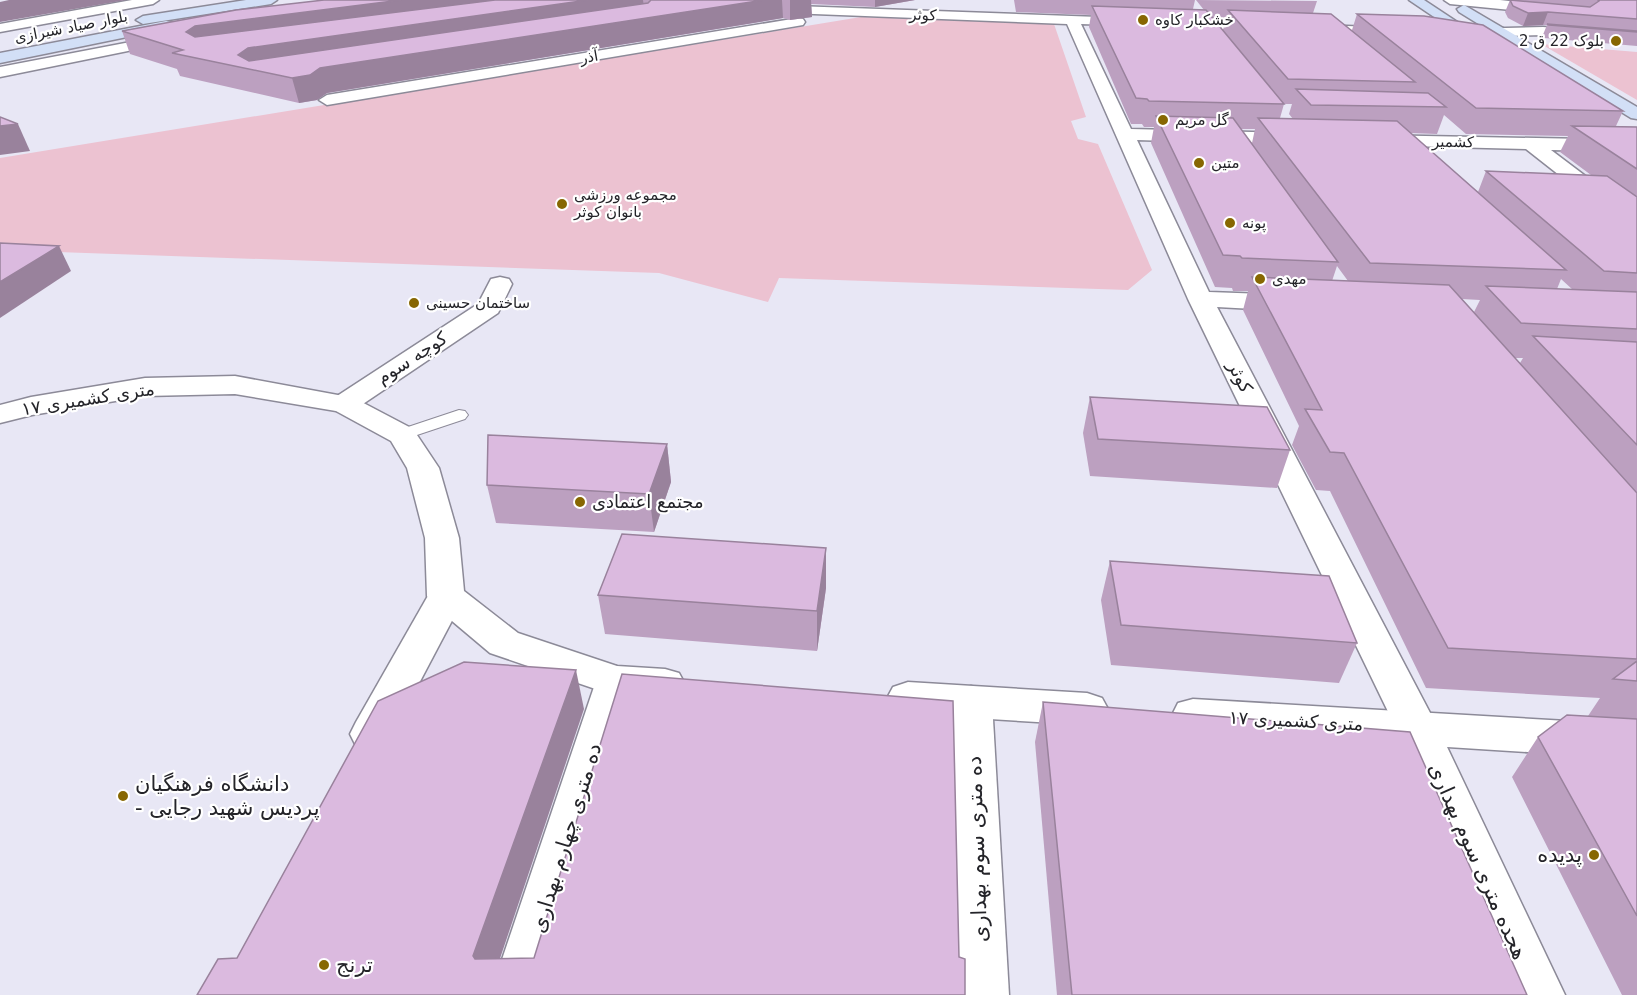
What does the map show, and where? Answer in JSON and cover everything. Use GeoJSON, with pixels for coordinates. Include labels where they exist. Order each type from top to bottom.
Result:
{"type":"FeatureCollection","features":[{"type":"Feature","properties":{"kind":"main road"},"geometry":{"type":"LineString","coordinates":[[1415,0],[1496,52]]}},
{"type":"Feature","properties":{"kind":"main road"},"geometry":{"type":"LineString","coordinates":[[1450,0],[1637,114]]}},
{"type":"Feature","properties":{"kind":"main road","name":"بلوار صیاد شیرازی"},"geometry":{"type":"LineString","coordinates":[[0,47],[182,13],[278,3]]}},
{"type":"Feature","properties":{"kind":"main road","name":"بلوار صیاد شیرازی"},"geometry":{"type":"LineString","coordinates":[[0,58],[278,3]]}},
{"type":"Feature","properties":{"kind":"main road"},"geometry":{"type":"LineString","coordinates":[[57,36],[73,43]]}},
{"type":"Feature","properties":{"kind":"main road"},"geometry":{"type":"LineString","coordinates":[[1617,130],[1637,145]]}},
{"type":"Feature","properties":{"kind":"street"},"geometry":{"type":"LineString","coordinates":[[0,28],[153,0]]}},
{"type":"Feature","properties":{"kind":"street"},"geometry":{"type":"LineString","coordinates":[[916,15],[917,0]]}},
{"type":"Feature","properties":{"kind":"street"},"geometry":{"type":"LineString","coordinates":[[1005,0],[1007,18]]}},
{"type":"Feature","properties":{"kind":"street"},"geometry":{"type":"LineString","coordinates":[[1450,0],[1568,12]]}},
{"type":"Feature","properties":{"kind":"street","name":"کوثر"},"geometry":{"type":"LineString","coordinates":[[751,9],[824,6],[852,12],[916,15],[1409,31]]}},
{"type":"Feature","properties":{"kind":"street"},"geometry":{"type":"LineString","coordinates":[[1101,8],[1108,22]]}},
{"type":"Feature","properties":{"kind":"street"},"geometry":{"type":"LineString","coordinates":[[1193,8],[1220,44]]}},
{"type":"Feature","properties":{"kind":"street","name":"آذر"},"geometry":{"type":"LineString","coordinates":[[327,100],[852,12]]}},
{"type":"Feature","properties":{"kind":"street"},"geometry":{"type":"LineString","coordinates":[[1313,15],[1347,44]]}},
{"type":"Feature","properties":{"kind":"street","name":"کوثر"},"geometry":{"type":"LineString","coordinates":[[1073,21],[1200,299],[1418,728]]}},
{"type":"Feature","properties":{"kind":"street"},"geometry":{"type":"LineString","coordinates":[[1621,24],[1635,39]]}},
{"type":"Feature","properties":{"kind":"street"},"geometry":{"type":"LineString","coordinates":[[1443,32],[1505,34],[1543,31],[1635,39]]}},
{"type":"Feature","properties":{"kind":"street"},"geometry":{"type":"LineString","coordinates":[[0,72],[190,34]]}},
{"type":"Feature","properties":{"kind":"street"},"geometry":{"type":"LineString","coordinates":[[383,75],[399,89]]}},
{"type":"Feature","properties":{"kind":"street"},"geometry":{"type":"LineString","coordinates":[[1285,124],[1297,139]]}},
{"type":"Feature","properties":{"kind":"street"},"geometry":{"type":"LineString","coordinates":[[1445,128],[1462,142]]}},
{"type":"Feature","properties":{"kind":"street"},"geometry":{"type":"LineString","coordinates":[[1125,134],[1318,139]]}},
{"type":"Feature","properties":{"kind":"street"},"geometry":{"type":"LineString","coordinates":[[1234,137],[1248,157]]}},
{"type":"Feature","properties":{"kind":"street","name":"کشمیر"},"geometry":{"type":"LineString","coordinates":[[1362,140],[1637,145]]}},
{"type":"Feature","properties":{"kind":"street"},"geometry":{"type":"LineString","coordinates":[[1395,141],[1420,165]]}},
{"type":"Feature","properties":{"kind":"street"},"geometry":{"type":"LineString","coordinates":[[1531,144],[1637,225]]}},
{"type":"Feature","properties":{"kind":"street","name":"کوچه سوم"},"geometry":{"type":"LineString","coordinates":[[344,404],[489,308],[500,284]]}},
{"type":"Feature","properties":{"kind":"street"},"geometry":{"type":"LineString","coordinates":[[1200,299],[1315,303]]}},
{"type":"Feature","properties":{"kind":"street","name":"۱۷ متری کشمیری"},"geometry":{"type":"LineString","coordinates":[[0,414],[32,406],[145,387],[235,386],[344,404],[402,435],[423,468],[442,538],[446,596]]}},
{"type":"Feature","properties":{"kind":"street"},"geometry":{"type":"LineString","coordinates":[[356,764],[446,596],[504,643],[616,681],[694,686]]}},
{"type":"Feature","properties":{"kind":"street","name":"ده متری چهارم بهداری"},"geometry":{"type":"LineString","coordinates":[[517,995],[616,681]]}},
{"type":"Feature","properties":{"kind":"street","name":"۱۷ متری کشمیری"},"geometry":{"type":"LineString","coordinates":[[878,696],[1637,742]]}},
{"type":"Feature","properties":{"kind":"street","name":"ده متری سوم بهداری"},"geometry":{"type":"LineString","coordinates":[[971,702],[982,995]]}},
{"type":"Feature","properties":{"kind":"street","name":"هجده متری سوم بهداری"},"geometry":{"type":"LineString","coordinates":[[1418,728],[1539,995]]}},
{"type":"Feature","properties":{"kind":"lane"},"geometry":{"type":"LineString","coordinates":[[402,435],[459,415]]}},
{"type":"Feature","properties":{"kind":"shaded area","name":"مجموعه ورزشی بانوان کوثر"},"geometry":{"type":"Polygon","coordinates":[[[861,17],[1054,24],[1086,117],[1071,121],[1078,139],[1098,144],[1152,270],[1128,290],[779,278],[768,302],[659,273],[0,250],[0,158],[861,17]]]}},
{"type":"Feature","properties":{"kind":"shaded area"},"geometry":{"type":"Polygon","coordinates":[[[1541,44],[1637,52],[1637,100],[1541,44]]]}},
{"type":"Feature","properties":{"kind":"building"},"geometry":{"type":"Polygon","coordinates":[[[324,0],[401,0],[195,26],[186,32],[195,37],[495,0],[588,0],[248,48],[238,55],[249,61],[648,3],[651,0],[764,0],[320,68],[310,75],[292,78],[172,53],[183,50],[122,31],[236,10],[324,0]]]}},
{"type":"Feature","properties":{"kind":"building"},"geometry":{"type":"Polygon","coordinates":[[[1510,0],[1590,7],[1598,0],[1637,0],[1637,19],[1548,12],[1528,13],[1513,6],[1510,0]]]}},
{"type":"Feature","properties":{"kind":"building"},"geometry":{"type":"Polygon","coordinates":[[[1092,6],[1206,10],[1284,104],[1149,101],[1136,98],[1092,6]]]}},
{"type":"Feature","properties":{"kind":"building"},"geometry":{"type":"Polygon","coordinates":[[[1228,10],[1331,14],[1415,82],[1288,79],[1228,10]]]}},
{"type":"Feature","properties":{"kind":"building"},"geometry":{"type":"Polygon","coordinates":[[[1357,14],[1424,16],[1483,25],[1623,111],[1476,108],[1357,14]]]}},
{"type":"Feature","properties":{"kind":"building"},"geometry":{"type":"Polygon","coordinates":[[[1547,24],[1637,31],[1637,32],[1549,25],[1547,24]]]}},
{"type":"Feature","properties":{"kind":"building"},"geometry":{"type":"Polygon","coordinates":[[[1296,89],[1428,93],[1446,107],[1311,105],[1296,89]]]}},
{"type":"Feature","properties":{"kind":"building"},"geometry":{"type":"Polygon","coordinates":[[[1156,116],[1233,118],[1338,262],[1242,258],[1223,255],[1156,116]]]}},
{"type":"Feature","properties":{"kind":"building"},"geometry":{"type":"Polygon","coordinates":[[[0,117],[18,124],[0,126],[0,117]]]}},
{"type":"Feature","properties":{"kind":"building"},"geometry":{"type":"Polygon","coordinates":[[[1258,118],[1397,121],[1566,270],[1370,263],[1258,118]]]}},
{"type":"Feature","properties":{"kind":"building"},"geometry":{"type":"Polygon","coordinates":[[[1572,126],[1637,127],[1637,169],[1572,126]]]}},
{"type":"Feature","properties":{"kind":"building"},"geometry":{"type":"Polygon","coordinates":[[[1486,171],[1607,176],[1637,197],[1637,273],[1604,271],[1486,171]]]}},
{"type":"Feature","properties":{"kind":"building"},"geometry":{"type":"Polygon","coordinates":[[[0,243],[59,246],[0,282],[0,243]]]}},
{"type":"Feature","properties":{"kind":"building"},"geometry":{"type":"Polygon","coordinates":[[[1252,277],[1449,285],[1637,493],[1637,659],[1448,648],[1344,453],[1330,452],[1305,409],[1322,410],[1252,277]]]}},
{"type":"Feature","properties":{"kind":"building"},"geometry":{"type":"Polygon","coordinates":[[[1486,286],[1637,292],[1637,329],[1521,323],[1486,286]]]}},
{"type":"Feature","properties":{"kind":"building"},"geometry":{"type":"Polygon","coordinates":[[[1533,336],[1637,342],[1637,445],[1533,336]]]}},
{"type":"Feature","properties":{"kind":"building"},"geometry":{"type":"Polygon","coordinates":[[[1090,397],[1267,407],[1290,450],[1098,439],[1090,397]]]}},
{"type":"Feature","properties":{"kind":"building"},"geometry":{"type":"Polygon","coordinates":[[[488,435],[667,444],[649,494],[487,485],[488,435]]]}},
{"type":"Feature","properties":{"kind":"building"},"geometry":{"type":"Polygon","coordinates":[[[622,534],[826,548],[817,611],[598,595],[622,534]]]}},
{"type":"Feature","properties":{"kind":"building"},"geometry":{"type":"Polygon","coordinates":[[[1110,561],[1329,576],[1357,643],[1121,625],[1110,561]]]}},
{"type":"Feature","properties":{"kind":"building"},"geometry":{"type":"Polygon","coordinates":[[[1637,661],[1637,681],[1613,679],[1637,661]]]}},
{"type":"Feature","properties":{"kind":"building"},"geometry":{"type":"Polygon","coordinates":[[[464,662],[576,670],[473,956],[475,959],[534,958],[622,674],[953,701],[959,957],[965,959],[965,995],[197,995],[218,959],[237,958],[378,701],[464,662]]]}},
{"type":"Feature","properties":{"kind":"building"},"geometry":{"type":"Polygon","coordinates":[[[1043,702],[1410,732],[1527,995],[1072,995],[1043,702]]]}},
{"type":"Feature","properties":{"kind":"building"},"geometry":{"type":"Polygon","coordinates":[[[1567,715],[1637,719],[1637,916],[1538,737],[1567,715]]]}},
{"type":"Feature","properties":{"kind":"place","name":"خشکبار کاوه"},"geometry":{"type":"Point","coordinates":[1143,20]}},
{"type":"Feature","properties":{"kind":"place","name":"بلوک 22 ق 2"},"geometry":{"type":"Point","coordinates":[1616,41]}},
{"type":"Feature","properties":{"kind":"place","name":"گل مریم"},"geometry":{"type":"Point","coordinates":[1163,120]}},
{"type":"Feature","properties":{"kind":"place","name":"متین"},"geometry":{"type":"Point","coordinates":[1199,163]}},
{"type":"Feature","properties":{"kind":"place","name":"مجموعه ورزشی بانوان کوثر"},"geometry":{"type":"Point","coordinates":[562,204]}},
{"type":"Feature","properties":{"kind":"place","name":"پونه"},"geometry":{"type":"Point","coordinates":[1230,223]}},
{"type":"Feature","properties":{"kind":"place","name":"مهدی"},"geometry":{"type":"Point","coordinates":[1260,279]}},
{"type":"Feature","properties":{"kind":"place","name":"ساختمان حسینی"},"geometry":{"type":"Point","coordinates":[414,303]}},
{"type":"Feature","properties":{"kind":"place","name":"مجتمع اعتمادی"},"geometry":{"type":"Point","coordinates":[580,502]}},
{"type":"Feature","properties":{"kind":"place","name":"دانشگاه فرهنگیان - پردیس شهید رجایی"},"geometry":{"type":"Point","coordinates":[123,796]}},
{"type":"Feature","properties":{"kind":"place","name":"پدیده"},"geometry":{"type":"Point","coordinates":[1594,855]}},
{"type":"Feature","properties":{"kind":"place","name":"ترنج"},"geometry":{"type":"Point","coordinates":[324,965]}}]}
